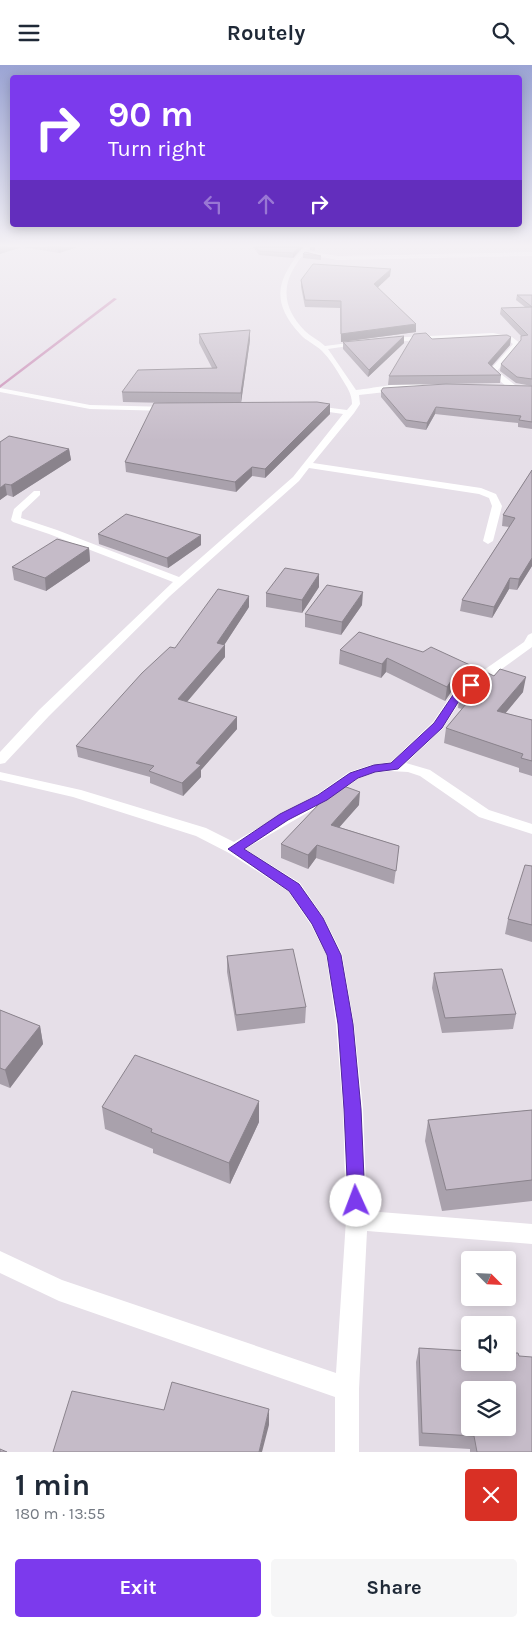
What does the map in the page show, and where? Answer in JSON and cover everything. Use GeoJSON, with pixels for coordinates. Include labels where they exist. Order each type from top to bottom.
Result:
{"type":"FeatureCollection","features":[{"type":"Feature","properties":{"kind":"street"},"geometry":{"type":"LineString","coordinates":[[0,760],[44,713],[180,581],[296,479],[356,404],[354,393],[323,348],[304,334],[289,312]]}},
{"type":"Feature","properties":{"kind":"street"},"geometry":{"type":"LineString","coordinates":[[379,341],[493,335],[510,338],[517,345],[493,371],[515,387],[495,387]]}},
{"type":"Feature","properties":{"kind":"street"},"geometry":{"type":"LineString","coordinates":[[323,348],[370,341]]}},
{"type":"Feature","properties":{"kind":"street"},"geometry":{"type":"LineString","coordinates":[[354,393],[427,386]]}},
{"type":"Feature","properties":{"kind":"street"},"geometry":{"type":"LineString","coordinates":[[0,390],[90,407],[180,409]]}},
{"type":"Feature","properties":{"kind":"street"},"geometry":{"type":"LineString","coordinates":[[299,407],[324,408],[350,413]]}},
{"type":"Feature","properties":{"kind":"street"},"geometry":{"type":"LineString","coordinates":[[307,465],[481,491],[493,496],[497,507],[488,541]]}},
{"type":"Feature","properties":{"kind":"street"},"geometry":{"type":"LineString","coordinates":[[37,493],[17,511],[16,520],[53,532],[180,581]]}},
{"type":"Feature","properties":{"kind":"street"},"geometry":{"type":"LineString","coordinates":[[394,767],[438,725],[458,694],[530,644],[532,637]]}},
{"type":"Feature","properties":{"kind":"street"},"geometry":{"type":"LineString","coordinates":[[234,849],[284,817],[323,798],[354,775],[374,769],[394,767],[410,768],[424,773],[478,810],[494,818],[532,829]]}},
{"type":"Feature","properties":{"kind":"street"},"geometry":{"type":"LineString","coordinates":[[0,776],[76,793],[201,832],[234,849],[294,887],[318,921],[334,955],[346,1034],[352,1109],[357,1220],[347,1389],[347,1452]]}},
{"type":"Feature","properties":{"kind":"street"},"geometry":{"type":"LineString","coordinates":[[357,1220],[532,1234]]}},
{"type":"Feature","properties":{"kind":"street"},"geometry":{"type":"LineString","coordinates":[[0,1262],[59,1290],[347,1389]]}},
{"type":"Feature","properties":{"kind":"building"},"geometry":{"type":"Polygon","coordinates":[[[341,312],[403,312],[416,324],[341,334],[341,312]]]}},
{"type":"Feature","properties":{"kind":"building"},"geometry":{"type":"Polygon","coordinates":[[[505,312],[532,312],[532,379],[517,377],[501,364],[521,340],[521,336],[528,335],[505,312]]]}},
{"type":"Feature","properties":{"kind":"building"},"geometry":{"type":"Polygon","coordinates":[[[250,330],[241,393],[122,392],[138,370],[217,368],[199,334],[250,330]]]}},
{"type":"Feature","properties":{"kind":"building"},"geometry":{"type":"Polygon","coordinates":[[[426,333],[432,339],[507,335],[511,337],[488,363],[501,375],[389,376],[414,334],[426,333]]]}},
{"type":"Feature","properties":{"kind":"building"},"geometry":{"type":"Polygon","coordinates":[[[404,336],[369,370],[343,342],[404,336]]]}},
{"type":"Feature","properties":{"kind":"building"},"geometry":{"type":"Polygon","coordinates":[[[446,384],[532,386],[532,422],[519,420],[521,416],[436,407],[427,423],[406,420],[381,391],[383,388],[446,384]]]}},
{"type":"Feature","properties":{"kind":"building"},"geometry":{"type":"Polygon","coordinates":[[[317,402],[330,404],[265,469],[252,467],[235,482],[125,462],[154,403],[317,402]]]}},
{"type":"Feature","properties":{"kind":"building"},"geometry":{"type":"Polygon","coordinates":[[[9,436],[69,449],[11,485],[5,484],[0,488],[0,442],[9,436]]]}},
{"type":"Feature","properties":{"kind":"building"},"geometry":{"type":"Polygon","coordinates":[[[532,470],[532,558],[519,579],[510,578],[494,607],[462,600],[515,518],[503,515],[532,470]]]}},
{"type":"Feature","properties":{"kind":"building"},"geometry":{"type":"Polygon","coordinates":[[[126,514],[201,535],[167,558],[98,534],[126,514]]]}},
{"type":"Feature","properties":{"kind":"building"},"geometry":{"type":"Polygon","coordinates":[[[57,539],[89,548],[45,578],[12,567],[57,539]]]}},
{"type":"Feature","properties":{"kind":"building"},"geometry":{"type":"Polygon","coordinates":[[[285,568],[319,574],[302,600],[266,593],[285,568]]]}},
{"type":"Feature","properties":{"kind":"building"},"geometry":{"type":"Polygon","coordinates":[[[327,585],[363,592],[342,622],[305,614],[327,585]]]}},
{"type":"Feature","properties":{"kind":"building"},"geometry":{"type":"Polygon","coordinates":[[[218,589],[249,596],[217,643],[225,645],[178,699],[237,717],[196,763],[201,765],[182,783],[149,771],[154,766],[76,746],[142,673],[170,647],[175,648],[218,589]]]}},
{"type":"Feature","properties":{"kind":"building"},"geometry":{"type":"Polygon","coordinates":[[[359,632],[423,652],[431,647],[470,665],[455,675],[447,687],[387,658],[382,664],[340,650],[359,632]]]}},
{"type":"Feature","properties":{"kind":"building"},"geometry":{"type":"Polygon","coordinates":[[[500,669],[526,677],[497,711],[532,720],[532,761],[521,758],[523,754],[446,728],[471,698],[460,693],[466,684],[484,671],[494,676],[500,669]]]}},
{"type":"Feature","properties":{"kind":"building"},"geometry":{"type":"Polygon","coordinates":[[[338,784],[360,792],[331,825],[399,846],[396,871],[317,845],[308,855],[281,844],[338,784]]]}},
{"type":"Feature","properties":{"kind":"building"},"geometry":{"type":"Polygon","coordinates":[[[525,865],[532,866],[532,925],[508,919],[525,865]]]}},
{"type":"Feature","properties":{"kind":"building"},"geometry":{"type":"Polygon","coordinates":[[[293,949],[306,1007],[236,1015],[227,956],[293,949]]]}},
{"type":"Feature","properties":{"kind":"building"},"geometry":{"type":"Polygon","coordinates":[[[502,969],[516,1014],[445,1018],[434,973],[502,969]]]}},
{"type":"Feature","properties":{"kind":"building"},"geometry":{"type":"Polygon","coordinates":[[[0,1010],[40,1026],[5,1070],[0,1068],[0,1010]]]}},
{"type":"Feature","properties":{"kind":"building"},"geometry":{"type":"Polygon","coordinates":[[[135,1055],[259,1101],[229,1163],[151,1132],[152,1129],[102,1107],[135,1055]]]}},
{"type":"Feature","properties":{"kind":"building"},"geometry":{"type":"Polygon","coordinates":[[[532,1110],[532,1180],[446,1190],[428,1120],[532,1110]]]}},
{"type":"Feature","properties":{"kind":"building"},"geometry":{"type":"Polygon","coordinates":[[[419,1348],[461,1350],[461,1371],[516,1371],[516,1353],[519,1356],[532,1357],[532,1452],[477,1452],[474,1436],[516,1436],[516,1381],[461,1381],[461,1435],[422,1433],[419,1348]]]}},
{"type":"Feature","properties":{"kind":"building"},"geometry":{"type":"Polygon","coordinates":[[[172,1382],[269,1409],[259,1452],[53,1452],[72,1391],[164,1410],[172,1382]]]}},
{"type":"Feature","properties":{"kind":"waterway"},"geometry":{"type":"LineString","coordinates":[[0,387],[98,312]]}},
{"type":"Feature","properties":{"kind":"route"},"geometry":{"type":"LineString","coordinates":[[356,1201],[352,1109],[345,1024],[334,955],[318,921],[294,887],[234,849],[284,817],[323,798],[354,775],[374,769],[394,767],[438,725],[458,694],[471,685]]}}]}
